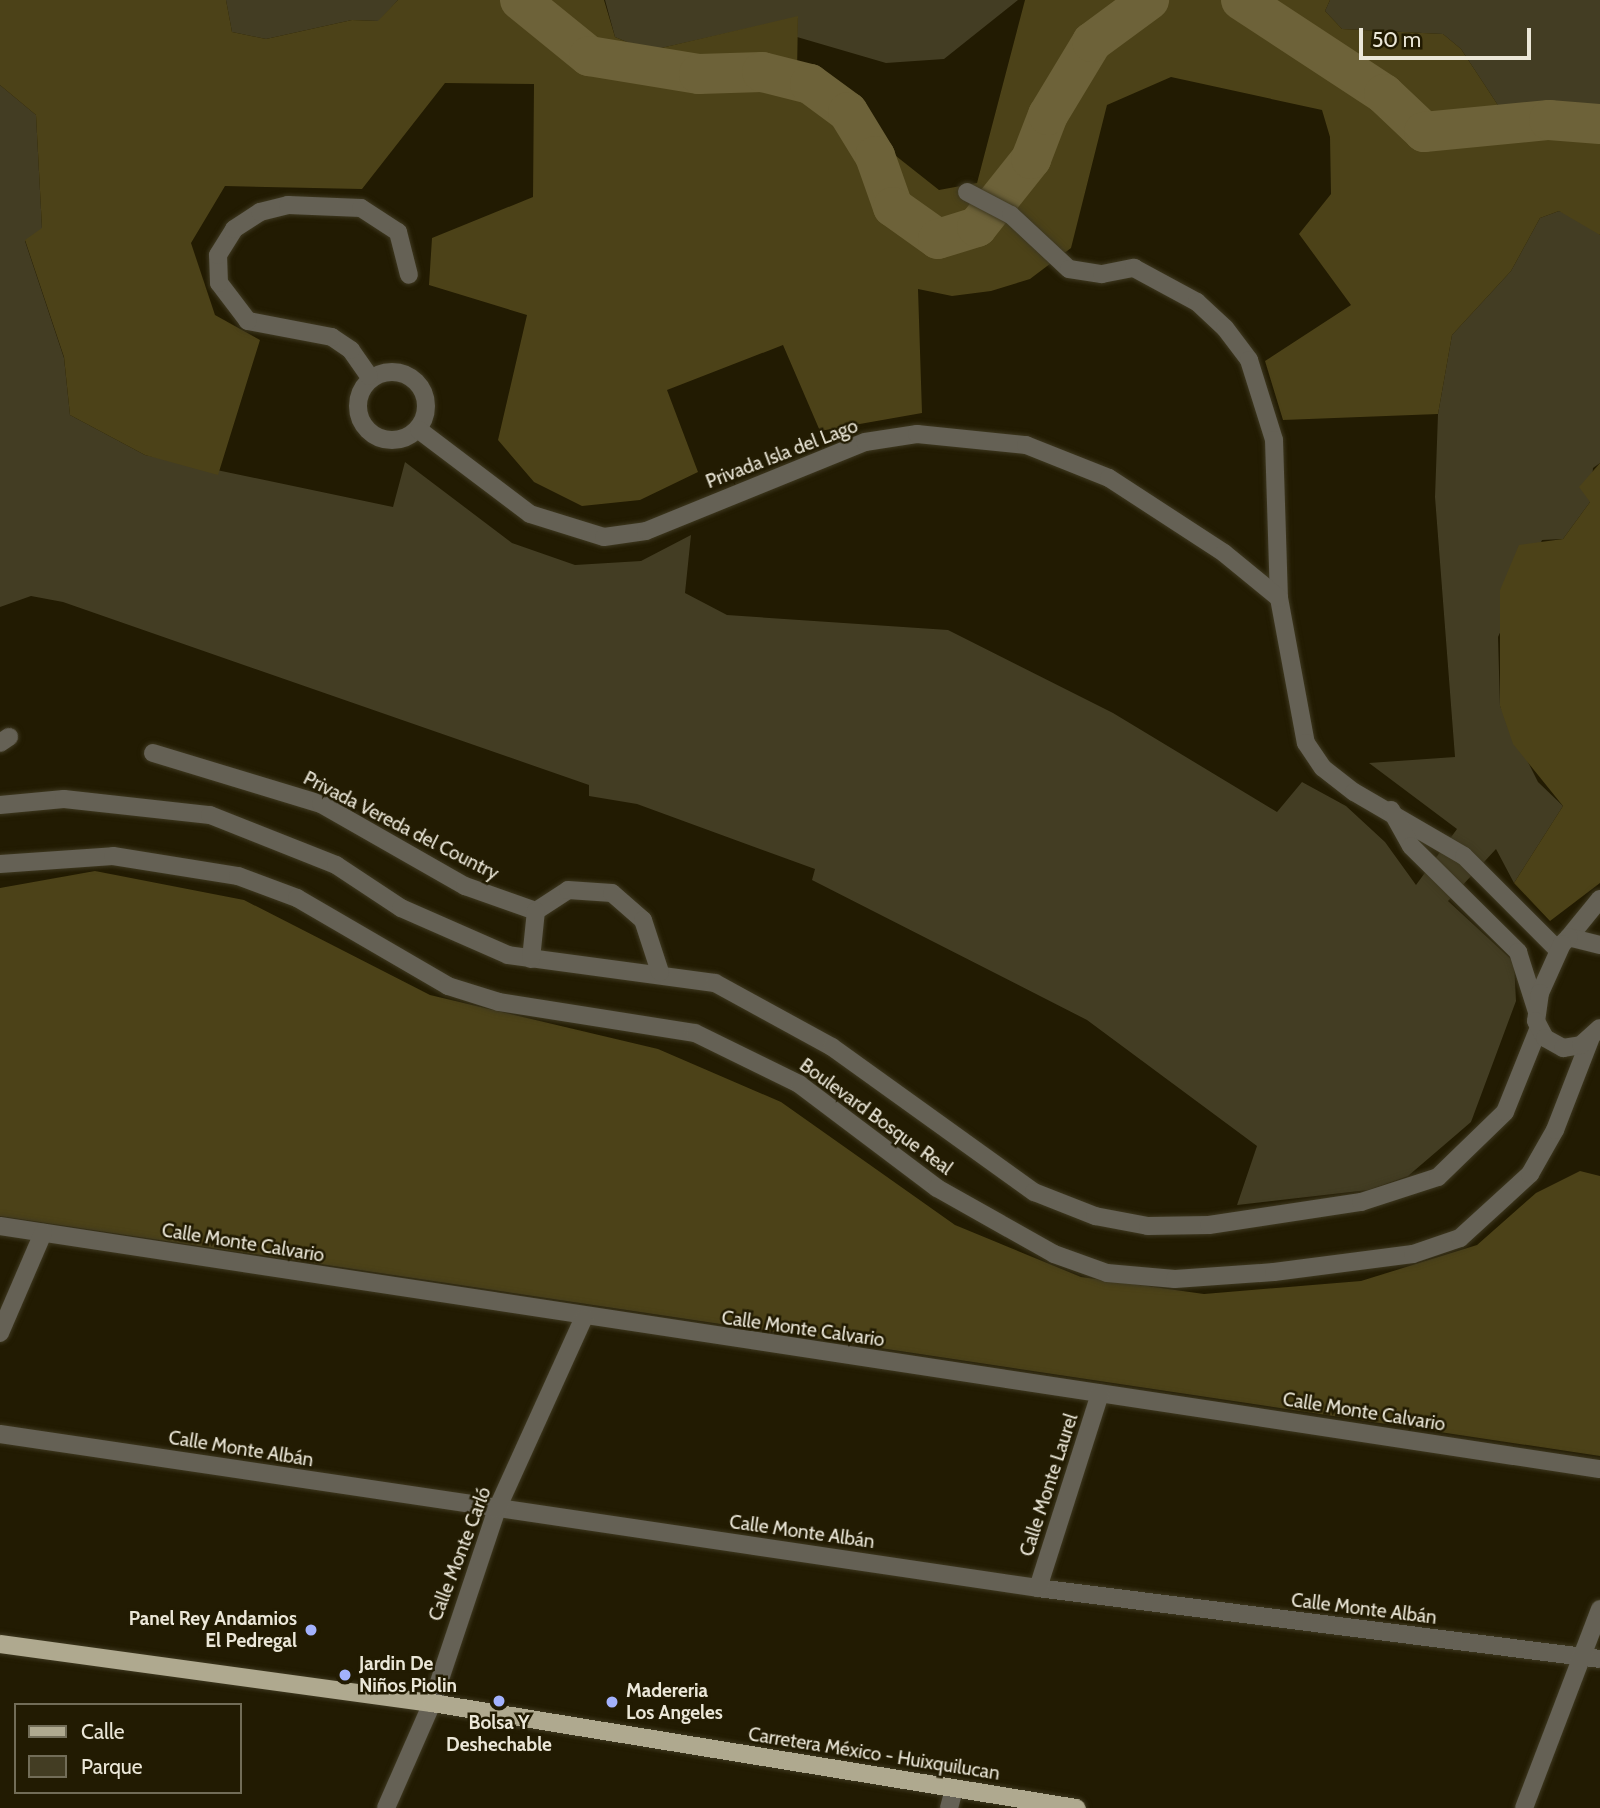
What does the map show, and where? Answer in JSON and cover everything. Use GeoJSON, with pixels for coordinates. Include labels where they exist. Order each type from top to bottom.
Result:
{"type":"FeatureCollection","features":[{"type":"Feature","properties":{"kind":"main road","name":"Carretera México - Huixquilucan"},"geometry":{"type":"LineString","coordinates":[[0,1644],[432,1703],[1076,1808]]}},
{"type":"Feature","properties":{"kind":"street"},"geometry":{"type":"LineString","coordinates":[[967,192],[988,200],[1012,215],[1069,269],[1102,274],[1134,268],[1186,296],[1225,328],[1249,360],[1274,440],[1279,598],[1306,743],[1343,784],[1391,809],[1464,856],[1564,943],[1600,945]]}},
{"type":"Feature","properties":{"kind":"street"},"geometry":{"type":"LineString","coordinates":[[369,376],[351,349],[332,337],[248,321],[219,283],[218,255],[234,229],[260,212],[289,205],[361,208],[380,214],[398,232],[410,275]]}},
{"type":"Feature","properties":{"kind":"street"},"geometry":{"type":"LineString","coordinates":[[407,374],[422,388],[419,430],[406,441],[386,441],[370,430],[361,397],[369,376],[407,374]]}},
{"type":"Feature","properties":{"kind":"street","name":"Privada Isla del Lago"},"geometry":{"type":"LineString","coordinates":[[419,430],[530,514],[604,537],[646,531],[865,442],[917,434],[1026,446],[1109,478],[1224,553],[1279,598]]}},
{"type":"Feature","properties":{"kind":"street","name":"Privada Vereda del Country"},"geometry":{"type":"LineString","coordinates":[[153,753],[321,804],[465,886],[536,911]]}},
{"type":"Feature","properties":{"kind":"street","name":"Boulevard Bosque Real"},"geometry":{"type":"LineString","coordinates":[[0,805],[64,799],[210,815],[336,864],[401,908],[468,942],[531,959],[660,972],[715,983],[766,1006],[1034,1192],[1095,1216],[1148,1226],[1209,1225],[1360,1202],[1438,1177],[1505,1112],[1538,1030]]}},
{"type":"Feature","properties":{"kind":"street"},"geometry":{"type":"LineString","coordinates":[[1391,809],[1410,846],[1518,952],[1537,1012],[1538,1030],[1563,1048],[1596,1032]]}},
{"type":"Feature","properties":{"kind":"street","name":"Boulevard Bosque Real"},"geometry":{"type":"LineString","coordinates":[[0,864],[113,856],[238,876],[297,898],[448,986],[499,1002],[695,1033],[799,1084],[937,1188],[1054,1254],[1107,1273],[1175,1279],[1274,1272],[1413,1254],[1460,1238],[1530,1174],[1555,1130],[1596,1032]]}},
{"type":"Feature","properties":{"kind":"street"},"geometry":{"type":"LineString","coordinates":[[531,959],[536,911],[568,890],[612,893],[643,920],[660,972]]}},
{"type":"Feature","properties":{"kind":"street"},"geometry":{"type":"LineString","coordinates":[[1537,1012],[1564,943],[1600,900]]}},
{"type":"Feature","properties":{"kind":"street","name":"Calle Monte Calvario"},"geometry":{"type":"LineString","coordinates":[[0,1226],[583,1319],[1600,1469]]}},
{"type":"Feature","properties":{"kind":"street"},"geometry":{"type":"LineString","coordinates":[[0,1333],[43,1233]]}},
{"type":"Feature","properties":{"kind":"street","name":"Calle Monte Carló"},"geometry":{"type":"LineString","coordinates":[[386,1808],[432,1703],[497,1509],[583,1319]]}},
{"type":"Feature","properties":{"kind":"street","name":"Calle Monte Laurel"},"geometry":{"type":"LineString","coordinates":[[1038,1588],[1100,1394]]}},
{"type":"Feature","properties":{"kind":"street","name":"Calle Monte Albán"},"geometry":{"type":"LineString","coordinates":[[0,1434],[1038,1588],[1600,1659]]}},
{"type":"Feature","properties":{"kind":"street"},"geometry":{"type":"LineString","coordinates":[[1524,1808],[1579,1658],[1600,1609]]}},
{"type":"Feature","properties":{"kind":"street"},"geometry":{"type":"LineString","coordinates":[[949,1808],[954,1789]]}},
{"type":"Feature","properties":{"kind":"green space"},"geometry":{"type":"Polygon","coordinates":[[[226,0],[398,0],[379,21],[352,20],[266,39],[232,32],[226,0]]]}},
{"type":"Feature","properties":{"kind":"green space"},"geometry":{"type":"Polygon","coordinates":[[[605,0],[1018,0],[944,59],[886,63],[797,37],[798,17],[648,51],[615,37],[605,0]]]}},
{"type":"Feature","properties":{"kind":"green space"},"geometry":{"type":"Polygon","coordinates":[[[1330,0],[1600,0],[1600,124],[1507,119],[1461,49],[1443,34],[1342,29],[1325,11],[1330,0]]]}},
{"type":"Feature","properties":{"kind":"green space"},"geometry":{"type":"Polygon","coordinates":[[[0,85],[36,115],[42,229],[25,241],[64,358],[70,415],[145,455],[393,507],[405,462],[512,543],[575,565],[641,561],[691,535],[685,593],[727,615],[948,630],[1113,713],[1277,812],[1302,782],[1346,806],[1385,842],[1416,885],[1457,829],[1369,763],[1455,757],[1435,497],[1438,414],[1452,335],[1511,271],[1540,218],[1559,211],[1585,221],[1600,235],[1600,463],[1593,468],[1590,502],[1563,539],[1542,540],[1498,637],[1500,706],[1538,782],[1563,806],[1514,883],[1496,849],[1448,901],[1514,962],[1516,1001],[1471,1122],[1408,1176],[1368,1190],[1237,1205],[1257,1146],[1087,1020],[812,880],[815,869],[637,804],[589,796],[589,785],[63,602],[31,596],[0,607],[0,85]]]}},
{"type":"Feature","properties":{"kind":"shaded area"},"geometry":{"type":"Polygon","coordinates":[[[0,0],[226,0],[232,32],[266,39],[352,20],[378,21],[398,0],[604,0],[615,37],[648,51],[798,16],[797,73],[807,101],[840,128],[872,137],[939,190],[977,183],[1025,0],[1330,0],[1325,11],[1342,29],[1443,34],[1461,49],[1507,119],[1600,124],[1600,235],[1559,211],[1540,218],[1511,271],[1452,335],[1438,414],[1283,420],[1265,361],[1351,305],[1299,234],[1331,194],[1330,137],[1322,110],[1171,77],[1107,105],[1071,248],[1030,279],[991,291],[952,296],[918,289],[922,413],[820,431],[783,345],[667,390],[698,472],[640,500],[582,506],[534,482],[498,440],[527,315],[429,285],[432,238],[533,197],[534,84],[445,83],[362,189],[225,186],[191,243],[215,315],[260,340],[218,475],[145,455],[70,415],[64,357],[25,240],[42,228],[36,115],[0,85],[0,0]]]}},
{"type":"Feature","properties":{"kind":"shaded area"},"geometry":{"type":"Polygon","coordinates":[[[1600,463],[1600,883],[1550,921],[1514,883],[1563,806],[1513,744],[1500,706],[1500,590],[1519,545],[1563,539],[1590,502],[1579,487],[1600,463]]]}},
{"type":"Feature","properties":{"kind":"shaded area"},"geometry":{"type":"Polygon","coordinates":[[[95,871],[244,900],[430,995],[658,1049],[781,1102],[955,1225],[1081,1277],[1204,1294],[1361,1281],[1477,1245],[1536,1193],[1580,1171],[1600,1176],[1600,1456],[0,1216],[0,888],[95,871]]]}},
{"type":"Feature","properties":{"kind":"waterway"},"geometry":{"type":"LineString","coordinates":[[520,0],[589,56],[699,74],[762,72],[810,84],[848,112],[875,156],[893,207],[938,239],[977,227],[1031,159],[1048,115],[1092,42],[1149,0]]}},
{"type":"Feature","properties":{"kind":"waterway"},"geometry":{"type":"LineString","coordinates":[[1241,0],[1384,94],[1424,132],[1549,120],[1600,124]]}},
{"type":"Feature","properties":{"kind":"place","name":"Panel Rey Andamios El Pedregal"},"geometry":{"type":"Point","coordinates":[311,1630]}},
{"type":"Feature","properties":{"kind":"place","name":"Jardin De Niños Piolin"},"geometry":{"type":"Point","coordinates":[345,1675]}},
{"type":"Feature","properties":{"kind":"place","name":"Bolsa Y Deshechable"},"geometry":{"type":"Point","coordinates":[499,1701]}},
{"type":"Feature","properties":{"kind":"place","name":"Madereria Los Angeles"},"geometry":{"type":"Point","coordinates":[612,1702]}}]}
